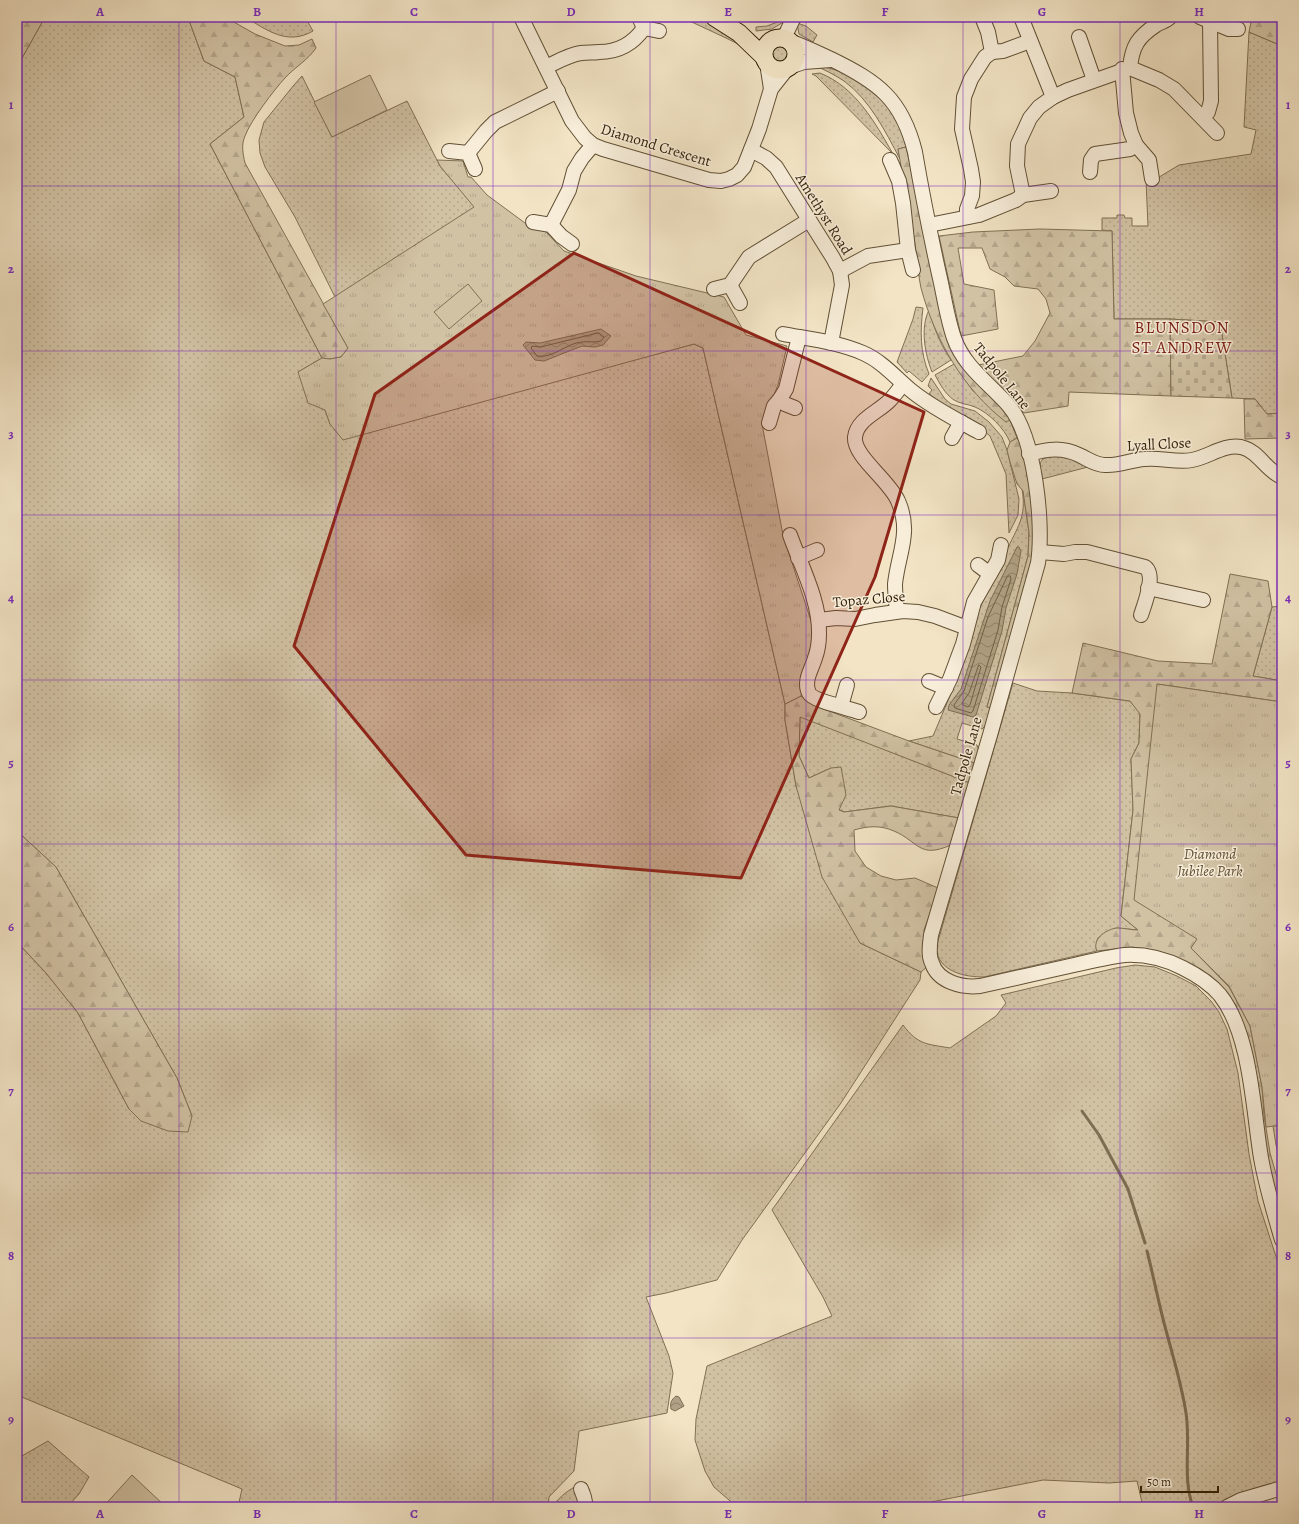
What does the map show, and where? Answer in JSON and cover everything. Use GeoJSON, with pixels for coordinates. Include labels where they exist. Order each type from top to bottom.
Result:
{"type":"FeatureCollection","features":[{"type":"Feature","properties":{"kind":"main road"},"geometry":{"type":"LineString","coordinates":[[714,17],[739,33],[775,70],[789,68],[796,58],[796,50],[783,40],[739,33]]}},
{"type":"Feature","properties":{"kind":"main road"},"geometry":{"type":"LineString","coordinates":[[766,60],[765,49],[783,40]]}},
{"type":"Feature","properties":{"kind":"street","name":"Diamond Crescent"},"geometry":{"type":"LineString","coordinates":[[521,17],[578,129],[593,145],[618,154],[701,178],[721,181],[737,175],[744,167],[771,89],[789,68]]}},
{"type":"Feature","properties":{"kind":"street"},"geometry":{"type":"LineString","coordinates":[[783,40],[794,17]]}},
{"type":"Feature","properties":{"kind":"street"},"geometry":{"type":"LineString","coordinates":[[982,17],[988,32],[992,52]]}},
{"type":"Feature","properties":{"kind":"street"},"geometry":{"type":"LineString","coordinates":[[1021,17],[1052,97]]}},
{"type":"Feature","properties":{"kind":"street"},"geometry":{"type":"LineString","coordinates":[[1152,179],[1149,160],[1136,145],[1126,113],[1126,68],[1136,44],[1154,26],[1170,17]]}},
{"type":"Feature","properties":{"kind":"street"},"geometry":{"type":"LineString","coordinates":[[1203,118],[1208,112],[1211,102],[1205,19],[1229,29],[1238,29]]}},
{"type":"Feature","properties":{"kind":"street"},"geometry":{"type":"LineString","coordinates":[[546,67],[575,54],[587,52],[606,52],[619,49],[632,42],[641,23],[659,31]]}},
{"type":"Feature","properties":{"kind":"street"},"geometry":{"type":"LineString","coordinates":[[1079,37],[1094,80]]}},
{"type":"Feature","properties":{"kind":"street","name":"Tadpole Lane"},"geometry":{"type":"LineString","coordinates":[[783,40],[812,49],[854,70],[875,83],[886,94],[903,119],[915,152],[928,225],[954,340],[967,362],[1010,407],[1017,419],[1029,454],[1038,499],[1041,541],[1040,552],[1026,608],[931,935],[931,963],[938,974],[947,980],[960,985],[972,987],[1097,960],[1134,955],[1164,960],[1190,971],[1208,983],[1220,996],[1230,1012],[1243,1046],[1268,1191],[1282,1240]]}},
{"type":"Feature","properties":{"kind":"street"},"geometry":{"type":"LineString","coordinates":[[967,217],[967,209],[972,196],[973,182],[972,169],[962,129],[964,97],[980,63],[985,57],[992,52],[1003,51],[1030,41]]}},
{"type":"Feature","properties":{"kind":"street","name":"Diamond Crescent"},"geometry":{"type":"LineString","coordinates":[[766,60],[771,89]]}},
{"type":"Feature","properties":{"kind":"street","name":"Tadpole Lane"},"geometry":{"type":"LineString","coordinates":[[789,68],[804,62],[832,60]]}},
{"type":"Feature","properties":{"kind":"street"},"geometry":{"type":"LineString","coordinates":[[1023,195],[1017,166],[1018,144],[1030,118],[1039,107],[1052,97],[1126,68],[1159,80],[1174,89],[1217,133]]}},
{"type":"Feature","properties":{"kind":"street"},"geometry":{"type":"LineString","coordinates":[[468,153],[495,122],[558,91]]}},
{"type":"Feature","properties":{"kind":"street"},"geometry":{"type":"LineString","coordinates":[[551,225],[569,190],[574,171],[582,158],[593,145]]}},
{"type":"Feature","properties":{"kind":"street"},"geometry":{"type":"LineString","coordinates":[[1090,172],[1091,160],[1095,154],[1130,149],[1136,145]]}},
{"type":"Feature","properties":{"kind":"street","name":"Amethyst Road"},"geometry":{"type":"LineString","coordinates":[[751,150],[766,158],[776,167],[840,271],[842,284],[831,343]]}},
{"type":"Feature","properties":{"kind":"street"},"geometry":{"type":"LineString","coordinates":[[450,151],[468,153]]}},
{"type":"Feature","properties":{"kind":"street"},"geometry":{"type":"LineString","coordinates":[[468,153],[475,169]]}},
{"type":"Feature","properties":{"kind":"street"},"geometry":{"type":"LineString","coordinates":[[890,160],[892,183],[904,203],[908,250],[913,270]]}},
{"type":"Feature","properties":{"kind":"street"},"geometry":{"type":"LineString","coordinates":[[928,225],[986,214],[1016,200],[1023,195],[1051,191]]}},
{"type":"Feature","properties":{"kind":"street"},"geometry":{"type":"LineString","coordinates":[[714,289],[730,286],[749,257],[809,220]]}},
{"type":"Feature","properties":{"kind":"street"},"geometry":{"type":"LineString","coordinates":[[533,222],[551,225],[561,236],[572,244]]}},
{"type":"Feature","properties":{"kind":"street"},"geometry":{"type":"LineString","coordinates":[[840,271],[868,256],[908,250]]}},
{"type":"Feature","properties":{"kind":"street"},"geometry":{"type":"LineString","coordinates":[[730,286],[740,303]]}},
{"type":"Feature","properties":{"kind":"street"},"geometry":{"type":"LineString","coordinates":[[783,334],[831,343],[862,352],[930,404],[979,432]]}},
{"type":"Feature","properties":{"kind":"street"},"geometry":{"type":"LineString","coordinates":[[770,423],[774,406],[786,389],[799,337]]}},
{"type":"Feature","properties":{"kind":"street"},"geometry":{"type":"LineString","coordinates":[[897,611],[895,584],[903,548],[905,529],[902,511],[899,501],[891,489],[859,452],[855,442],[855,437],[856,431],[864,420],[890,401],[903,384]]}},
{"type":"Feature","properties":{"kind":"street"},"geometry":{"type":"LineString","coordinates":[[780,399],[785,404],[795,408]]}},
{"type":"Feature","properties":{"kind":"street"},"geometry":{"type":"LineString","coordinates":[[952,438],[961,422]]}},
{"type":"Feature","properties":{"kind":"street","name":"Lyall Close"},"geometry":{"type":"LineString","coordinates":[[1029,454],[1046,450],[1060,449],[1074,453],[1098,464],[1105,465],[1143,459],[1179,462],[1191,461],[1235,446],[1252,452],[1273,472],[1282,477]]}},
{"type":"Feature","properties":{"kind":"street","name":"Topaz Close"},"geometry":{"type":"LineString","coordinates":[[790,535],[810,589],[818,620],[819,641],[815,660],[808,678],[807,688],[811,695],[815,698],[859,712]]}},
{"type":"Feature","properties":{"kind":"street"},"geometry":{"type":"LineString","coordinates":[[936,707],[946,688],[963,644],[974,602],[998,560],[1001,544]]}},
{"type":"Feature","properties":{"kind":"street"},"geometry":{"type":"LineString","coordinates":[[798,558],[817,550]]}},
{"type":"Feature","properties":{"kind":"street"},"geometry":{"type":"LineString","coordinates":[[1040,552],[1064,554],[1087,552],[1139,564],[1149,569],[1150,578],[1141,615]]}},
{"type":"Feature","properties":{"kind":"street"},"geometry":{"type":"LineString","coordinates":[[978,565],[990,574]]}},
{"type":"Feature","properties":{"kind":"street"},"geometry":{"type":"LineString","coordinates":[[1148,588],[1203,600]]}},
{"type":"Feature","properties":{"kind":"street","name":"Topaz Close"},"geometry":{"type":"LineString","coordinates":[[818,620],[836,618],[855,619],[897,611],[924,614],[967,628]]}},
{"type":"Feature","properties":{"kind":"street"},"geometry":{"type":"LineString","coordinates":[[929,681],[946,688]]}},
{"type":"Feature","properties":{"kind":"street"},"geometry":{"type":"LineString","coordinates":[[841,706],[847,685]]}},
{"type":"Feature","properties":{"kind":"street"},"geometry":{"type":"LineString","coordinates":[[1227,1507],[1241,1500],[1282,1488]]}},
{"type":"Feature","properties":{"kind":"street"},"geometry":{"type":"LineString","coordinates":[[581,1489],[586,1507]]}},
{"type":"Feature","properties":{"kind":"highlighted area"},"geometry":{"type":"Polygon","coordinates":[[[574,253],[924,412],[875,577],[741,878],[466,855],[294,646],[375,394],[574,253]]]}},
{"type":"Feature","properties":{"kind":"green space"},"geometry":{"type":"Polygon","coordinates":[[[17,17],[45,17],[17,67],[17,17]]]}},
{"type":"Feature","properties":{"kind":"green space"},"geometry":{"type":"Polygon","coordinates":[[[45,17],[194,17],[190,23],[204,61],[235,77],[244,117],[210,144],[322,358],[298,372],[325,410],[330,424],[547,383],[694,344],[703,348],[785,704],[785,720],[796,786],[860,943],[921,972],[920,980],[841,1103],[742,1240],[717,1280],[646,1297],[669,1356],[673,1373],[667,1413],[579,1431],[574,1471],[549,1497],[548,1507],[238,1507],[242,1489],[17,1395],[17,942],[46,973],[78,1013],[129,1109],[141,1121],[192,1116],[177,1078],[56,867],[17,831],[17,67],[45,17]]]}},
{"type":"Feature","properties":{"kind":"green space"},"geometry":{"type":"Polygon","coordinates":[[[194,17],[225,17],[255,34],[285,46],[299,45],[312,39],[316,48],[285,78],[263,106],[248,129],[243,143],[243,150],[245,163],[348,348],[341,357],[330,359],[322,358],[210,144],[244,117],[235,77],[204,61],[190,23],[194,17]]]}},
{"type":"Feature","properties":{"kind":"green space"},"geometry":{"type":"Polygon","coordinates":[[[245,17],[305,17],[313,31],[304,35],[286,37],[269,31],[245,17]]]}},
{"type":"Feature","properties":{"kind":"green space"},"geometry":{"type":"Polygon","coordinates":[[[681,17],[701,17],[721,27],[742,46],[726,38],[681,17]]]}},
{"type":"Feature","properties":{"kind":"green space"},"geometry":{"type":"Polygon","coordinates":[[[1252,17],[1282,17],[1282,46],[1249,32],[1252,17]]]}},
{"type":"Feature","properties":{"kind":"green space"},"geometry":{"type":"Polygon","coordinates":[[[780,21],[785,21],[772,29],[756,31],[756,27],[767,26],[780,21]]]}},
{"type":"Feature","properties":{"kind":"green space"},"geometry":{"type":"Polygon","coordinates":[[[797,23],[806,26],[817,35],[813,42],[799,34],[797,23]]]}},
{"type":"Feature","properties":{"kind":"green space"},"geometry":{"type":"Polygon","coordinates":[[[1249,32],[1282,46],[1282,413],[1267,414],[1255,399],[1232,398],[1220,322],[1170,319],[1114,319],[1112,231],[1102,230],[1102,218],[1117,218],[1117,215],[1124,215],[1125,218],[1132,218],[1132,226],[1148,226],[1146,180],[1156,179],[1179,165],[1251,154],[1256,130],[1244,127],[1249,32]]]}},
{"type":"Feature","properties":{"kind":"green space"},"geometry":{"type":"Polygon","coordinates":[[[780,43],[786,46],[789,52],[786,58],[780,61],[774,58],[771,52],[774,46],[780,43]]]}},
{"type":"Feature","properties":{"kind":"green space"},"geometry":{"type":"Polygon","coordinates":[[[816,66],[834,69],[850,76],[872,91],[889,106],[898,120],[906,147],[898,149],[900,159],[889,138],[862,97],[844,81],[816,66]]]}},
{"type":"Feature","properties":{"kind":"green space"},"geometry":{"type":"Polygon","coordinates":[[[820,73],[844,87],[854,96],[871,118],[893,154],[816,76],[812,74],[820,73]]]}},
{"type":"Feature","properties":{"kind":"green space"},"geometry":{"type":"Polygon","coordinates":[[[370,75],[387,110],[332,137],[314,102],[370,75]]]}},
{"type":"Feature","properties":{"kind":"green space"},"geometry":{"type":"Polygon","coordinates":[[[302,76],[332,137],[407,101],[440,166],[475,207],[335,297],[295,217],[265,167],[260,153],[259,140],[264,122],[302,76]]]}},
{"type":"Feature","properties":{"kind":"green space"},"geometry":{"type":"Polygon","coordinates":[[[906,147],[944,317],[1010,416],[1010,420],[1006,422],[991,409],[964,379],[943,345],[927,307],[920,285],[908,195],[904,183],[898,149],[906,147]]]}},
{"type":"Feature","properties":{"kind":"green space"},"geometry":{"type":"Polygon","coordinates":[[[437,160],[463,161],[468,177],[471,177],[487,195],[525,223],[546,232],[564,251],[636,276],[724,297],[746,335],[787,346],[778,385],[762,424],[783,535],[814,630],[801,696],[785,704],[703,348],[694,344],[343,440],[330,424],[325,410],[308,403],[298,372],[322,358],[330,359],[341,357],[348,348],[323,304],[474,207],[440,166],[437,160]]]}},
{"type":"Feature","properties":{"kind":"green space"},"geometry":{"type":"Polygon","coordinates":[[[1040,229],[1112,231],[1114,319],[1170,319],[1171,396],[1069,392],[1068,406],[1024,413],[978,365],[1023,356],[1035,341],[1050,313],[1046,299],[1038,289],[1014,286],[1005,277],[990,269],[982,248],[958,248],[964,284],[994,290],[998,329],[961,336],[939,236],[973,232],[1040,229]]]}},
{"type":"Feature","properties":{"kind":"green space"},"geometry":{"type":"Polygon","coordinates":[[[468,284],[482,301],[449,329],[434,312],[468,284]]]}},
{"type":"Feature","properties":{"kind":"green space"},"geometry":{"type":"Polygon","coordinates":[[[916,307],[923,308],[921,325],[922,350],[929,374],[922,382],[909,371],[907,373],[897,362],[916,307]]]}},
{"type":"Feature","properties":{"kind":"green space"},"geometry":{"type":"Polygon","coordinates":[[[929,310],[938,336],[951,360],[932,372],[924,341],[926,317],[929,310]]]}},
{"type":"Feature","properties":{"kind":"green space"},"geometry":{"type":"Polygon","coordinates":[[[1170,319],[1220,322],[1232,398],[1171,396],[1170,319]]]}},
{"type":"Feature","properties":{"kind":"green space"},"geometry":{"type":"Polygon","coordinates":[[[954,364],[973,391],[1010,420],[1017,438],[1010,442],[1000,426],[986,413],[975,407],[956,401],[945,392],[935,375],[954,364]]]}},
{"type":"Feature","properties":{"kind":"green space"},"geometry":{"type":"Polygon","coordinates":[[[931,378],[945,399],[951,404],[975,411],[989,422],[1002,437],[1007,450],[1019,499],[1018,515],[1009,533],[1006,474],[990,436],[965,415],[960,417],[929,394],[932,390],[928,386],[931,378]]]}},
{"type":"Feature","properties":{"kind":"green space"},"geometry":{"type":"Polygon","coordinates":[[[1244,399],[1255,399],[1267,414],[1282,413],[1282,438],[1245,439],[1244,399]]]}},
{"type":"Feature","properties":{"kind":"green space"},"geometry":{"type":"Polygon","coordinates":[[[1017,438],[1028,467],[1036,544],[993,708],[987,707],[1028,556],[1029,532],[1023,491],[1017,484],[1007,450],[1010,442],[1017,438]]]}},
{"type":"Feature","properties":{"kind":"green space"},"geometry":{"type":"Polygon","coordinates":[[[1054,456],[1067,457],[1088,467],[1042,479],[1040,463],[1045,458],[1054,456]]]}},
{"type":"Feature","properties":{"kind":"green space"},"geometry":{"type":"Polygon","coordinates":[[[1022,489],[1029,532],[1028,556],[987,707],[993,708],[988,723],[982,729],[962,723],[957,739],[977,745],[980,754],[977,764],[909,741],[933,736],[958,677],[978,611],[1005,557],[1020,522],[1023,508],[1022,489]]]}},
{"type":"Feature","properties":{"kind":"green space"},"geometry":{"type":"Polygon","coordinates":[[[1230,574],[1268,581],[1272,607],[1253,676],[1282,681],[1282,702],[1157,684],[1197,940],[1191,948],[1229,987],[1250,1026],[1262,1087],[1264,1115],[1270,1153],[1282,1194],[1282,1230],[1240,1024],[1176,959],[1152,950],[1132,947],[1097,951],[1096,942],[1105,932],[1114,928],[1138,930],[1121,916],[1133,810],[1131,759],[1139,743],[1140,714],[1130,701],[1072,693],[1083,643],[1158,661],[1212,664],[1230,574]]]}},
{"type":"Feature","properties":{"kind":"green space"},"geometry":{"type":"Polygon","coordinates":[[[1282,606],[1282,681],[1253,676],[1272,607],[1282,606]]]}},
{"type":"Feature","properties":{"kind":"green space"},"geometry":{"type":"Polygon","coordinates":[[[1013,683],[1037,691],[1072,693],[1130,701],[1140,713],[1139,743],[1131,759],[1133,810],[1121,916],[1138,930],[1116,928],[1099,937],[1097,940],[1097,951],[984,977],[968,976],[954,972],[947,968],[938,956],[936,948],[1013,683]]]}},
{"type":"Feature","properties":{"kind":"green space","name":"Diamond Jubilee Park"},"geometry":{"type":"Polygon","coordinates":[[[1157,684],[1282,702],[1282,1125],[1266,1127],[1262,1087],[1250,1026],[1229,986],[1191,948],[1197,939],[1134,900],[1157,684]]]}},
{"type":"Feature","properties":{"kind":"green space"},"geometry":{"type":"Polygon","coordinates":[[[801,696],[813,705],[909,741],[977,764],[970,783],[800,717],[799,756],[809,778],[831,768],[841,767],[846,795],[839,810],[844,812],[891,806],[959,818],[951,845],[932,850],[925,850],[902,835],[884,828],[869,827],[854,830],[855,851],[866,867],[881,876],[896,880],[915,878],[938,888],[924,930],[928,966],[921,972],[860,943],[822,877],[796,786],[785,720],[785,704],[801,696]]]}},
{"type":"Feature","properties":{"kind":"green space"},"geometry":{"type":"Polygon","coordinates":[[[800,716],[970,783],[959,818],[891,806],[844,812],[838,809],[831,768],[809,778],[799,756],[800,716]]]}},
{"type":"Feature","properties":{"kind":"green space"},"geometry":{"type":"Polygon","coordinates":[[[17,831],[56,867],[177,1078],[192,1116],[188,1132],[168,1131],[141,1121],[129,1109],[78,1013],[46,973],[17,942],[17,831]]]}},
{"type":"Feature","properties":{"kind":"green space"},"geometry":{"type":"Polygon","coordinates":[[[1135,965],[1155,967],[1196,986],[1211,1001],[1219,1012],[1227,1029],[1238,1073],[1249,1154],[1258,1201],[1282,1275],[1282,1483],[1228,1500],[1218,1507],[1143,1507],[1137,1481],[1109,1483],[1043,1480],[906,1507],[737,1507],[714,1487],[705,1471],[695,1440],[696,1419],[707,1366],[832,1316],[823,1297],[772,1210],[903,1025],[908,1032],[918,1040],[929,1044],[950,1048],[996,1016],[1006,1003],[1001,995],[1116,968],[1135,965]]]}},
{"type":"Feature","properties":{"kind":"green space"},"geometry":{"type":"Polygon","coordinates":[[[1282,1125],[1282,1167],[1273,1126],[1282,1125]]]}},
{"type":"Feature","properties":{"kind":"green space"},"geometry":{"type":"Polygon","coordinates":[[[48,1441],[89,1477],[79,1494],[67,1507],[17,1507],[17,1456],[20,1457],[48,1441]]]}},
{"type":"Feature","properties":{"kind":"green space"},"geometry":{"type":"Polygon","coordinates":[[[132,1475],[166,1507],[103,1507],[132,1475]]]}},
{"type":"Feature","properties":{"kind":"green space"},"geometry":{"type":"Polygon","coordinates":[[[586,1483],[590,1491],[587,1491],[576,1504],[565,1507],[552,1507],[558,1499],[567,1492],[576,1486],[586,1483]]]}},
{"type":"Feature","properties":{"kind":"water"},"geometry":{"type":"Polygon","coordinates":[[[601,329],[611,336],[603,345],[595,347],[582,346],[544,361],[535,360],[523,345],[526,342],[540,343],[601,329]]]}},
{"type":"Feature","properties":{"kind":"water"},"geometry":{"type":"Polygon","coordinates":[[[1017,547],[1019,547],[1021,551],[1017,574],[1006,608],[1002,631],[976,715],[973,717],[948,710],[949,705],[961,689],[990,601],[1017,547]]]}},
{"type":"Feature","properties":{"kind":"water"},"geometry":{"type":"Polygon","coordinates":[[[676,1396],[679,1397],[684,1406],[675,1411],[671,1409],[671,1405],[672,1400],[676,1396]]]}},
{"type":"Feature","properties":{"kind":"waterway"},"geometry":{"type":"LineString","coordinates":[[1082,1111],[1099,1135],[1128,1189],[1145,1243]]}},
{"type":"Feature","properties":{"kind":"waterway"},"geometry":{"type":"LineString","coordinates":[[1147,1251],[1161,1313],[1178,1373],[1186,1413],[1188,1437],[1187,1473],[1193,1507]]}},
{"type":"Feature","properties":{"kind":"district","name":"BLUNSDON ST ANDREW"},"geometry":{"type":"Point","coordinates":[1182,337]}}]}
